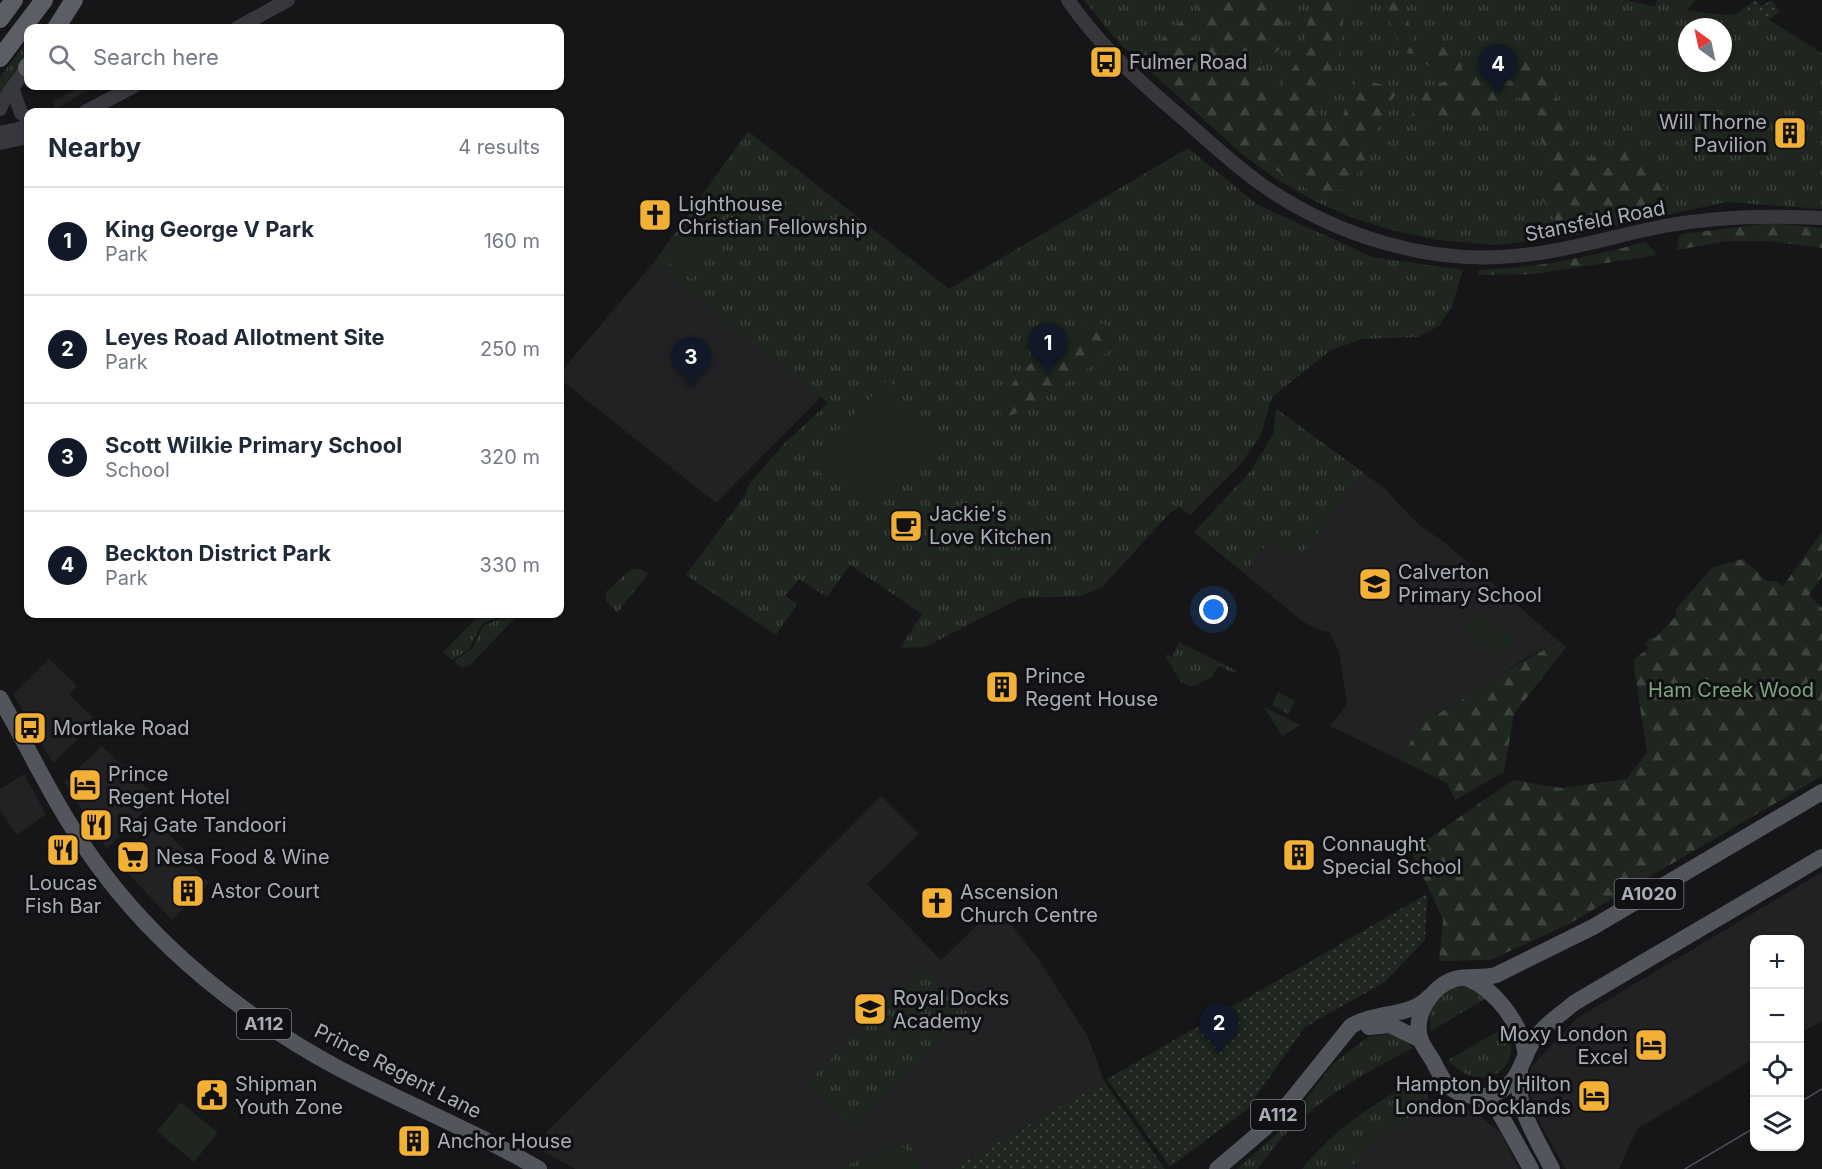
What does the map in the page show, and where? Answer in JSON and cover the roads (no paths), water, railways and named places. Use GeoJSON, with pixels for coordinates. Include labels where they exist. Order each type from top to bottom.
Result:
{"type":"FeatureCollection","features":[{"type":"Feature","properties":{"kind":"highway"},"geometry":{"type":"LineString","coordinates":[[0,19],[14,0]]}},
{"type":"Feature","properties":{"kind":"highway"},"geometry":{"type":"LineString","coordinates":[[26,24],[44,0]]}},
{"type":"Feature","properties":{"kind":"highway"},"geometry":{"type":"LineString","coordinates":[[59,24],[74,0]]}},
{"type":"Feature","properties":{"kind":"highway"},"geometry":{"type":"LineString","coordinates":[[0,58],[24,26]]}},
{"type":"Feature","properties":{"kind":"main road","name":"Prince Regent Lane"},"geometry":{"type":"LineString","coordinates":[[0,698],[65,815],[93,860],[158,933],[203,977],[242,1010],[322,1059],[401,1100],[488,1140],[539,1169]]}},
{"type":"Feature","properties":{"kind":"main road","name":"A1020"},"geometry":{"type":"LineString","coordinates":[[1431,994],[1455,979],[1496,975],[1593,927],[1822,792]]}},
{"type":"Feature","properties":{"kind":"main road","name":"A1020"},"geometry":{"type":"LineString","coordinates":[[1478,1096],[1502,1090],[1512,1082],[1523,1055],[1543,1029],[1574,1003],[1822,857]]}},
{"type":"Feature","properties":{"kind":"main road"},"geometry":{"type":"LineString","coordinates":[[1469,979],[1484,985],[1495,994],[1523,1055],[1518,1090],[1523,1110],[1552,1169]]}},
{"type":"Feature","properties":{"kind":"main road"},"geometry":{"type":"LineString","coordinates":[[1431,994],[1423,1007],[1419,1028],[1421,1040],[1446,1084],[1461,1094],[1478,1096],[1499,1112],[1530,1169]]}},
{"type":"Feature","properties":{"kind":"main road","name":"A112"},"geometry":{"type":"LineString","coordinates":[[1217,1169],[1264,1129],[1331,1053],[1341,1036],[1364,1018],[1409,1010],[1421,1005],[1431,994]]}},
{"type":"Feature","properties":{"kind":"main road","name":"A112"},"geometry":{"type":"LineString","coordinates":[[1331,1053],[1359,1032],[1382,1024],[1398,1027],[1421,1040]]}},
{"type":"Feature","properties":{"kind":"street"},"geometry":{"type":"LineString","coordinates":[[244,24],[288,0]]}},
{"type":"Feature","properties":{"kind":"street","name":"Stansfeld Road"},"geometry":{"type":"LineString","coordinates":[[1068,0],[1113,54],[1243,171],[1268,189],[1324,221],[1382,242],[1425,251],[1475,257],[1512,256],[1558,251],[1662,226],[1732,216],[1822,218]]}},
{"type":"Feature","properties":{"kind":"street"},"geometry":{"type":"LineString","coordinates":[[0,109],[3,99],[13,90],[24,73]]}},
{"type":"Feature","properties":{"kind":"street"},"geometry":{"type":"LineString","coordinates":[[13,90],[24,116]]}},
{"type":"Feature","properties":{"kind":"street"},"geometry":{"type":"LineString","coordinates":[[93,108],[126,90]]}},
{"type":"Feature","properties":{"kind":"street"},"geometry":{"type":"LineString","coordinates":[[0,133],[24,128]]}},
{"type":"Feature","properties":{"kind":"street"},"geometry":{"type":"LineString","coordinates":[[0,143],[24,138]]}},
{"type":"Feature","properties":{"kind":"tram line"},"geometry":{"type":"LineString","coordinates":[[1804,1100],[1822,1089]]}},
{"type":"Feature","properties":{"kind":"tram line"},"geometry":{"type":"LineString","coordinates":[[1685,1169],[1750,1130]]}},
{"type":"Feature","properties":{"kind":"place","name":"Fulmer Road"},"geometry":{"type":"Point","coordinates":[1106,62]}},
{"type":"Feature","properties":{"kind":"place","name":"Beckton District Park"},"geometry":{"type":"Point","coordinates":[1498,94]}},
{"type":"Feature","properties":{"kind":"place","name":"Will Thorne Pavilion"},"geometry":{"type":"Point","coordinates":[1790,133]}},
{"type":"Feature","properties":{"kind":"place","name":"Lighthouse Christian Fellowship"},"geometry":{"type":"Point","coordinates":[655,215]}},
{"type":"Feature","properties":{"kind":"place","name":"King George V Park"},"geometry":{"type":"Point","coordinates":[1048,373]}},
{"type":"Feature","properties":{"kind":"place","name":"Scott Wilkie Primary School"},"geometry":{"type":"Point","coordinates":[691,387]}},
{"type":"Feature","properties":{"kind":"place","name":"Jackie's Love Kitchen"},"geometry":{"type":"Point","coordinates":[906,526]}},
{"type":"Feature","properties":{"kind":"place","name":"Calverton Primary School"},"geometry":{"type":"Point","coordinates":[1375,584]}},
{"type":"Feature","properties":{"kind":"place","name":"Prince Regent House"},"geometry":{"type":"Point","coordinates":[1002,687]}},
{"type":"Feature","properties":{"kind":"place","name":"Mortlake Road"},"geometry":{"type":"Point","coordinates":[30,728]}},
{"type":"Feature","properties":{"kind":"place","name":"Prince Regent Hotel"},"geometry":{"type":"Point","coordinates":[85,785]}},
{"type":"Feature","properties":{"kind":"place","name":"Raj Gate Tandoori"},"geometry":{"type":"Point","coordinates":[96,825]}},
{"type":"Feature","properties":{"kind":"place","name":"Loucas Fish Bar"},"geometry":{"type":"Point","coordinates":[63,850]}},
{"type":"Feature","properties":{"kind":"place","name":"Connaught Special School"},"geometry":{"type":"Point","coordinates":[1299,855]}},
{"type":"Feature","properties":{"kind":"place","name":"Nesa Food & Wine"},"geometry":{"type":"Point","coordinates":[133,857]}},
{"type":"Feature","properties":{"kind":"place","name":"Astor Court"},"geometry":{"type":"Point","coordinates":[188,891]}},
{"type":"Feature","properties":{"kind":"place","name":"Ascension Church Centre"},"geometry":{"type":"Point","coordinates":[937,903]}},
{"type":"Feature","properties":{"kind":"place","name":"Royal Docks Academy"},"geometry":{"type":"Point","coordinates":[870,1009]}},
{"type":"Feature","properties":{"kind":"place","name":"Moxy London Excel"},"geometry":{"type":"Point","coordinates":[1651,1045]}},
{"type":"Feature","properties":{"kind":"place","name":"Leyes Road Allotment Site"},"geometry":{"type":"Point","coordinates":[1219,1053]}},
{"type":"Feature","properties":{"kind":"place","name":"Shipman Youth Zone"},"geometry":{"type":"Point","coordinates":[212,1095]}},
{"type":"Feature","properties":{"kind":"place","name":"Hampton by Hilton London Docklands"},"geometry":{"type":"Point","coordinates":[1594,1096]}},
{"type":"Feature","properties":{"kind":"place","name":"Anchor House"},"geometry":{"type":"Point","coordinates":[414,1141]}},
{"type":"Feature","properties":{"kind":"park label","name":"Ham Creek Wood"},"geometry":{"type":"Point","coordinates":[1731,690]}}]}
